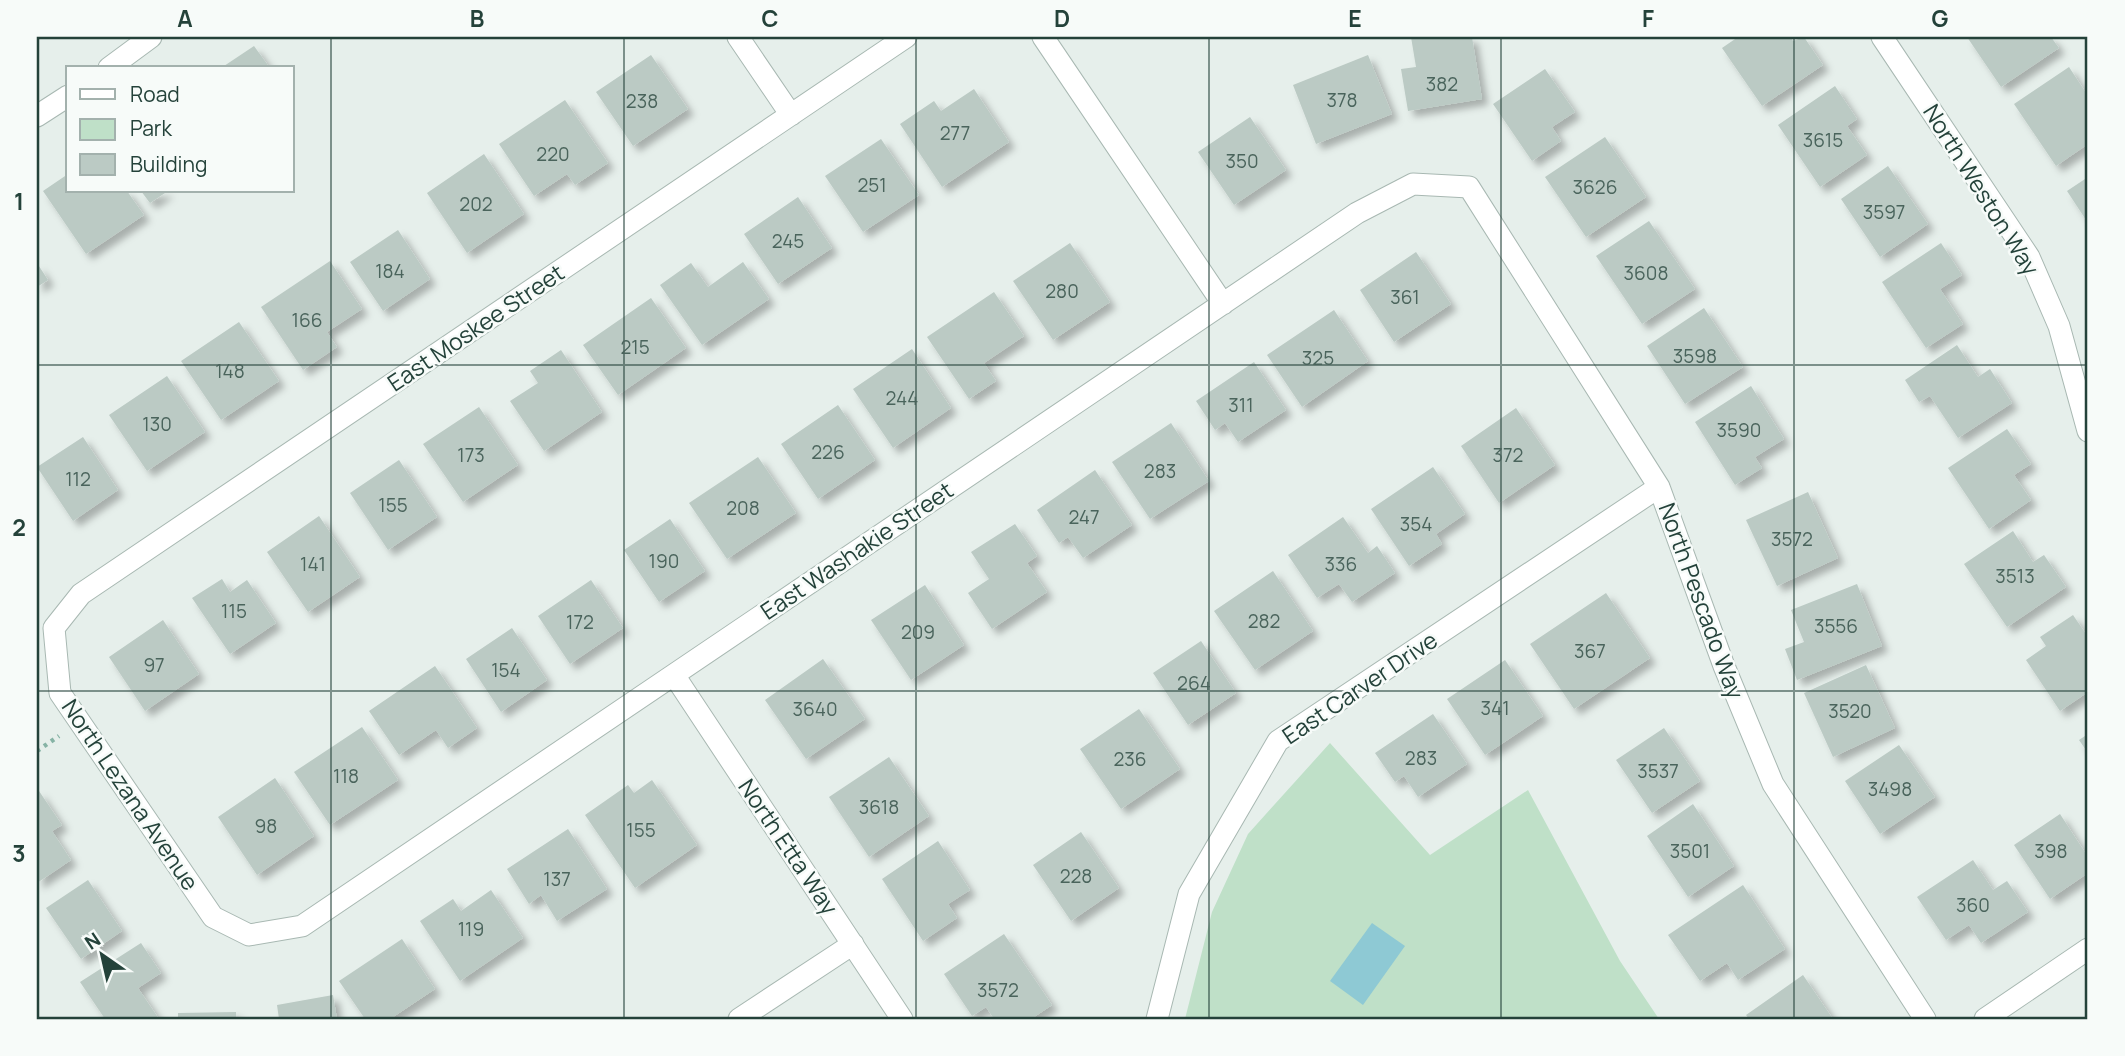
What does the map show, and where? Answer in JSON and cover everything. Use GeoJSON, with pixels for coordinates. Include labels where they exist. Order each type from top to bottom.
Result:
{"type":"FeatureCollection","features":[{"type":"Feature","properties":{"kind":"street"},"geometry":{"type":"LineString","coordinates":[[112,66],[151,37]]}},
{"type":"Feature","properties":{"kind":"street"},"geometry":{"type":"LineString","coordinates":[[738,37],[791,115]]}},
{"type":"Feature","properties":{"kind":"street","name":"East Moskee Street"},"geometry":{"type":"LineString","coordinates":[[54,628],[81,594],[906,37]]}},
{"type":"Feature","properties":{"kind":"street"},"geometry":{"type":"LineString","coordinates":[[1043,37],[1223,304]]}},
{"type":"Feature","properties":{"kind":"street","name":"North Weston Way"},"geometry":{"type":"LineString","coordinates":[[1882,37],[2029,257],[2059,326],[2088,431]]}},
{"type":"Feature","properties":{"kind":"street"},"geometry":{"type":"LineString","coordinates":[[37,117],[66,97]]}},
{"type":"Feature","properties":{"kind":"street","name":"East Washakie Street"},"geometry":{"type":"LineString","coordinates":[[249,935],[302,926],[1357,213],[1413,184],[1468,187]]}},
{"type":"Feature","properties":{"kind":"street","name":"North Pescado Way"},"geometry":{"type":"LineString","coordinates":[[1468,187],[1659,487],[1724,666],[1773,784],[1925,1019]]}},
{"type":"Feature","properties":{"kind":"street","name":"East Carver Drive"},"geometry":{"type":"LineString","coordinates":[[1157,1019],[1189,894],[1278,741],[1659,487]]}},
{"type":"Feature","properties":{"kind":"street","name":"North Lezana Avenue"},"geometry":{"type":"LineString","coordinates":[[54,628],[60,693],[213,917],[249,935]]}},
{"type":"Feature","properties":{"kind":"street","name":"North Etta Way"},"geometry":{"type":"LineString","coordinates":[[674,675],[902,1019]]}},
{"type":"Feature","properties":{"kind":"street"},"geometry":{"type":"LineString","coordinates":[[740,1019],[853,944]]}},
{"type":"Feature","properties":{"kind":"street"},"geometry":{"type":"LineString","coordinates":[[1985,1019],[2088,949]]}},
{"type":"Feature","properties":{"kind":"green space"},"geometry":{"type":"Polygon","coordinates":[[[1330,743],[1430,855],[1528,790],[1620,961],[1659,1019],[1185,1019],[1212,912],[1248,834],[1330,743]]]}},
{"type":"Feature","properties":{"kind":"water"},"geometry":{"type":"Polygon","coordinates":[[[1372,923],[1405,946],[1363,1005],[1330,981],[1372,923]]]}},
{"type":"Feature","properties":{"kind":"building"},"geometry":{"type":"Polygon","coordinates":[[[1411,37],[1472,37],[1482,99],[1408,111],[1401,69],[1416,67],[1411,37]]]}},
{"type":"Feature","properties":{"kind":"building"},"geometry":{"type":"Polygon","coordinates":[[[1738,37],[1791,37],[1793,41],[1804,37],[1823,65],[1762,106],[1722,48],[1738,37]]]}},
{"type":"Feature","properties":{"kind":"building"},"geometry":{"type":"Polygon","coordinates":[[[1967,37],[2051,37],[2059,48],[2001,87],[1967,37]]]}},
{"type":"Feature","properties":{"kind":"building"},"geometry":{"type":"Polygon","coordinates":[[[254,46],[269,66],[224,66],[254,46]]]}},
{"type":"Feature","properties":{"kind":"building"},"geometry":{"type":"Polygon","coordinates":[[[651,55],[688,109],[633,146],[596,92],[651,55]]]}},
{"type":"Feature","properties":{"kind":"building"},"geometry":{"type":"Polygon","coordinates":[[[1368,55],[1392,114],[1316,144],[1293,85],[1368,55]]]}},
{"type":"Feature","properties":{"kind":"building"},"geometry":{"type":"Polygon","coordinates":[[[2069,67],[2088,96],[2088,144],[2056,166],[2014,104],[2069,67]]]}},
{"type":"Feature","properties":{"kind":"building"},"geometry":{"type":"Polygon","coordinates":[[[1545,69],[1575,112],[1552,127],[1561,141],[1532,161],[1493,104],[1545,69]]]}},
{"type":"Feature","properties":{"kind":"building"},"geometry":{"type":"Polygon","coordinates":[[[1835,86],[1857,119],[1847,126],[1867,155],[1820,187],[1778,125],[1835,86]]]}},
{"type":"Feature","properties":{"kind":"building"},"geometry":{"type":"Polygon","coordinates":[[[974,89],[1009,142],[942,187],[900,124],[934,101],[941,111],[974,89]]]}},
{"type":"Feature","properties":{"kind":"building"},"geometry":{"type":"Polygon","coordinates":[[[565,100],[608,163],[575,185],[567,174],[534,196],[499,144],[565,100]]]}},
{"type":"Feature","properties":{"kind":"building"},"geometry":{"type":"Polygon","coordinates":[[[1250,117],[1286,170],[1234,205],[1198,152],[1250,117]]]}},
{"type":"Feature","properties":{"kind":"building"},"geometry":{"type":"Polygon","coordinates":[[[1605,137],[1646,197],[1586,237],[1545,177],[1605,137]]]}},
{"type":"Feature","properties":{"kind":"building"},"geometry":{"type":"Polygon","coordinates":[[[881,139],[919,195],[863,232],[825,176],[881,139]]]}},
{"type":"Feature","properties":{"kind":"building"},"geometry":{"type":"Polygon","coordinates":[[[484,154],[524,214],[467,253],[427,193],[484,154]]]}},
{"type":"Feature","properties":{"kind":"building"},"geometry":{"type":"Polygon","coordinates":[[[1888,166],[1928,224],[1880,257],[1841,199],[1888,166]]]}},
{"type":"Feature","properties":{"kind":"building"},"geometry":{"type":"Polygon","coordinates":[[[66,175],[66,192],[128,192],[144,215],[86,254],[43,191],[66,175]]]}},
{"type":"Feature","properties":{"kind":"building"},"geometry":{"type":"Polygon","coordinates":[[[2088,177],[2088,223],[2067,191],[2088,177]]]}},
{"type":"Feature","properties":{"kind":"building"},"geometry":{"type":"Polygon","coordinates":[[[142,192],[166,192],[150,203],[142,192]]]}},
{"type":"Feature","properties":{"kind":"building"},"geometry":{"type":"Polygon","coordinates":[[[798,197],[832,248],[778,284],[744,234],[798,197]]]}},
{"type":"Feature","properties":{"kind":"building"},"geometry":{"type":"Polygon","coordinates":[[[1649,221],[1695,289],[1642,324],[1596,256],[1649,221]]]}},
{"type":"Feature","properties":{"kind":"building"},"geometry":{"type":"Polygon","coordinates":[[[398,230],[430,279],[383,311],[350,262],[398,230]]]}},
{"type":"Feature","properties":{"kind":"building"},"geometry":{"type":"Polygon","coordinates":[[[1070,243],[1110,302],[1053,340],[1013,281],[1070,243]]]}},
{"type":"Feature","properties":{"kind":"building"},"geometry":{"type":"Polygon","coordinates":[[[1941,243],[1962,275],[1940,289],[1963,324],[1926,348],[1882,282],[1941,243]]]}},
{"type":"Feature","properties":{"kind":"building"},"geometry":{"type":"Polygon","coordinates":[[[1416,252],[1451,304],[1394,342],[1360,290],[1416,252]]]}},
{"type":"Feature","properties":{"kind":"building"},"geometry":{"type":"Polygon","coordinates":[[[330,261],[362,309],[327,332],[337,347],[303,370],[261,307],[330,261]]]}},
{"type":"Feature","properties":{"kind":"building"},"geometry":{"type":"Polygon","coordinates":[[[743,262],[769,299],[702,345],[660,285],[691,263],[708,287],[743,262]]]}},
{"type":"Feature","properties":{"kind":"building"},"geometry":{"type":"Polygon","coordinates":[[[37,263],[48,280],[37,287],[37,263]]]}},
{"type":"Feature","properties":{"kind":"building"},"geometry":{"type":"Polygon","coordinates":[[[994,292],[1024,336],[984,363],[996,381],[969,399],[927,337],[994,292]]]}},
{"type":"Feature","properties":{"kind":"building"},"geometry":{"type":"Polygon","coordinates":[[[651,298],[686,348],[618,395],[583,345],[651,298]]]}},
{"type":"Feature","properties":{"kind":"building"},"geometry":{"type":"Polygon","coordinates":[[[1704,308],[1743,367],[1685,404],[1647,346],[1704,308]]]}},
{"type":"Feature","properties":{"kind":"building"},"geometry":{"type":"Polygon","coordinates":[[[1334,310],[1368,361],[1302,407],[1267,355],[1334,310]]]}},
{"type":"Feature","properties":{"kind":"building"},"geometry":{"type":"Polygon","coordinates":[[[239,322],[279,381],[221,420],[181,361],[239,322]]]}},
{"type":"Feature","properties":{"kind":"building"},"geometry":{"type":"Polygon","coordinates":[[[1957,345],[1978,377],[1990,369],[2012,403],[1958,438],[1930,396],[1919,402],[1905,380],[1957,345]]]}},
{"type":"Feature","properties":{"kind":"building"},"geometry":{"type":"Polygon","coordinates":[[[912,349],[951,408],[893,448],[853,389],[912,349]]]}},
{"type":"Feature","properties":{"kind":"building"},"geometry":{"type":"Polygon","coordinates":[[[561,350],[602,412],[544,451],[510,401],[538,383],[530,371],[561,350]]]}},
{"type":"Feature","properties":{"kind":"building"},"geometry":{"type":"Polygon","coordinates":[[[1254,362],[1286,410],[1238,442],[1225,423],[1215,430],[1196,401],[1254,362]]]}},
{"type":"Feature","properties":{"kind":"building"},"geometry":{"type":"Polygon","coordinates":[[[167,376],[205,432],[147,471],[109,415],[167,376]]]}},
{"type":"Feature","properties":{"kind":"building"},"geometry":{"type":"Polygon","coordinates":[[[1751,386],[1784,439],[1755,457],[1762,468],[1735,485],[1695,422],[1751,386]]]}},
{"type":"Feature","properties":{"kind":"building"},"geometry":{"type":"Polygon","coordinates":[[[838,405],[875,460],[818,499],[781,444],[838,405]]]}},
{"type":"Feature","properties":{"kind":"building"},"geometry":{"type":"Polygon","coordinates":[[[479,407],[518,465],[463,502],[423,444],[479,407]]]}},
{"type":"Feature","properties":{"kind":"building"},"geometry":{"type":"Polygon","coordinates":[[[1516,408],[1555,465],[1499,503],[1461,446],[1516,408]]]}},
{"type":"Feature","properties":{"kind":"building"},"geometry":{"type":"Polygon","coordinates":[[[1171,423],[1209,481],[1150,519],[1112,462],[1171,423]]]}},
{"type":"Feature","properties":{"kind":"building"},"geometry":{"type":"Polygon","coordinates":[[[2007,429],[2031,464],[2014,475],[2031,500],[1989,529],[1948,468],[2007,429]]]}},
{"type":"Feature","properties":{"kind":"building"},"geometry":{"type":"Polygon","coordinates":[[[83,437],[118,490],[73,521],[37,467],[83,437]]]}},
{"type":"Feature","properties":{"kind":"building"},"geometry":{"type":"Polygon","coordinates":[[[758,457],[796,513],[727,559],[689,503],[758,457]]]}},
{"type":"Feature","properties":{"kind":"building"},"geometry":{"type":"Polygon","coordinates":[[[399,460],[437,517],[388,550],[350,493],[399,460]]]}},
{"type":"Feature","properties":{"kind":"building"},"geometry":{"type":"Polygon","coordinates":[[[1433,467],[1465,514],[1436,534],[1442,544],[1409,566],[1371,509],[1433,467]]]}},
{"type":"Feature","properties":{"kind":"building"},"geometry":{"type":"Polygon","coordinates":[[[1095,470],[1132,525],[1083,558],[1068,537],[1059,543],[1037,510],[1095,470]]]}},
{"type":"Feature","properties":{"kind":"building"},"geometry":{"type":"Polygon","coordinates":[[[1808,492],[1838,558],[1777,586],[1746,520],[1808,492]]]}},
{"type":"Feature","properties":{"kind":"building"},"geometry":{"type":"Polygon","coordinates":[[[319,516],[360,577],[308,612],[267,552],[319,516]]]}},
{"type":"Feature","properties":{"kind":"building"},"geometry":{"type":"Polygon","coordinates":[[[1343,517],[1368,553],[1377,546],[1395,573],[1352,602],[1339,584],[1317,598],[1288,555],[1343,517]]]}},
{"type":"Feature","properties":{"kind":"building"},"geometry":{"type":"Polygon","coordinates":[[[670,519],[705,571],[659,602],[624,550],[670,519]]]}},
{"type":"Feature","properties":{"kind":"building"},"geometry":{"type":"Polygon","coordinates":[[[1015,524],[1037,556],[1027,563],[1047,592],[992,629],[968,593],[989,579],[971,552],[1015,524]]]}},
{"type":"Feature","properties":{"kind":"building"},"geometry":{"type":"Polygon","coordinates":[[[2013,531],[2033,562],[2044,555],[2066,587],[2007,627],[1964,564],[2013,531]]]}},
{"type":"Feature","properties":{"kind":"building"},"geometry":{"type":"Polygon","coordinates":[[[1273,571],[1313,631],[1255,670],[1214,611],[1273,571]]]}},
{"type":"Feature","properties":{"kind":"building"},"geometry":{"type":"Polygon","coordinates":[[[222,579],[230,592],[247,580],[276,623],[230,654],[192,598],[222,579]]]}},
{"type":"Feature","properties":{"kind":"building"},"geometry":{"type":"Polygon","coordinates":[[[591,580],[623,628],[570,664],[538,616],[591,580]]]}},
{"type":"Feature","properties":{"kind":"building"},"geometry":{"type":"Polygon","coordinates":[[[1857,584],[1882,646],[1797,680],[1785,649],[1804,642],[1791,610],[1857,584]]]}},
{"type":"Feature","properties":{"kind":"building"},"geometry":{"type":"Polygon","coordinates":[[[925,585],[964,645],[911,680],[871,620],[925,585]]]}},
{"type":"Feature","properties":{"kind":"building"},"geometry":{"type":"Polygon","coordinates":[[[1606,593],[1650,658],[1574,709],[1530,644],[1606,593]]]}},
{"type":"Feature","properties":{"kind":"building"},"geometry":{"type":"Polygon","coordinates":[[[2073,615],[2088,637],[2088,692],[2060,711],[2026,660],[2046,646],[2040,637],[2073,615]]]}},
{"type":"Feature","properties":{"kind":"building"},"geometry":{"type":"Polygon","coordinates":[[[163,620],[199,674],[145,711],[109,657],[163,620]]]}},
{"type":"Feature","properties":{"kind":"building"},"geometry":{"type":"Polygon","coordinates":[[[512,628],[547,680],[501,712],[466,659],[512,628]]]}},
{"type":"Feature","properties":{"kind":"building"},"geometry":{"type":"Polygon","coordinates":[[[1201,641],[1236,693],[1188,725],[1153,673],[1201,641]]]}},
{"type":"Feature","properties":{"kind":"building"},"geometry":{"type":"Polygon","coordinates":[[[823,659],[865,719],[806,759],[765,700],[823,659]]]}},
{"type":"Feature","properties":{"kind":"building"},"geometry":{"type":"Polygon","coordinates":[[[1505,660],[1543,716],[1485,755],[1447,699],[1505,660]]]}},
{"type":"Feature","properties":{"kind":"building"},"geometry":{"type":"Polygon","coordinates":[[[1866,665],[1895,728],[1833,757],[1804,693],[1866,665]]]}},
{"type":"Feature","properties":{"kind":"building"},"geometry":{"type":"Polygon","coordinates":[[[435,666],[477,728],[448,748],[436,730],[399,755],[369,711],[435,666]]]}},
{"type":"Feature","properties":{"kind":"building"},"geometry":{"type":"Polygon","coordinates":[[[1139,709],[1180,769],[1121,809],[1080,749],[1139,709]]]}},
{"type":"Feature","properties":{"kind":"building"},"geometry":{"type":"Polygon","coordinates":[[[1433,714],[1467,764],[1418,797],[1404,776],[1395,782],[1375,753],[1433,714]]]}},
{"type":"Feature","properties":{"kind":"building"},"geometry":{"type":"Polygon","coordinates":[[[362,727],[398,780],[330,825],[294,772],[362,727]]]}},
{"type":"Feature","properties":{"kind":"building"},"geometry":{"type":"Polygon","coordinates":[[[1664,728],[1700,781],[1652,813],[1616,760],[1664,728]]]}},
{"type":"Feature","properties":{"kind":"building"},"geometry":{"type":"Polygon","coordinates":[[[2088,734],[2088,753],[2079,740],[2088,734]]]}},
{"type":"Feature","properties":{"kind":"building"},"geometry":{"type":"Polygon","coordinates":[[[1899,745],[1935,797],[1880,834],[1845,781],[1899,745]]]}},
{"type":"Feature","properties":{"kind":"building"},"geometry":{"type":"Polygon","coordinates":[[[889,757],[929,816],[869,857],[829,797],[889,757]]]}},
{"type":"Feature","properties":{"kind":"building"},"geometry":{"type":"Polygon","coordinates":[[[275,778],[314,836],[257,875],[218,817],[275,778]]]}},
{"type":"Feature","properties":{"kind":"building"},"geometry":{"type":"Polygon","coordinates":[[[652,780],[697,845],[635,888],[585,815],[628,785],[634,793],[652,780]]]}},
{"type":"Feature","properties":{"kind":"building"},"geometry":{"type":"Polygon","coordinates":[[[39,791],[62,825],[52,831],[71,860],[37,883],[37,792],[39,791]]]}},
{"type":"Feature","properties":{"kind":"building"},"geometry":{"type":"Polygon","coordinates":[[[1693,804],[1734,866],[1688,897],[1647,836],[1693,804]]]}},
{"type":"Feature","properties":{"kind":"building"},"geometry":{"type":"Polygon","coordinates":[[[2060,814],[2088,857],[2088,873],[2050,899],[2014,845],[2060,814]]]}},
{"type":"Feature","properties":{"kind":"building"},"geometry":{"type":"Polygon","coordinates":[[[568,829],[607,889],[557,921],[541,895],[529,904],[507,869],[568,829]]]}},
{"type":"Feature","properties":{"kind":"building"},"geometry":{"type":"Polygon","coordinates":[[[1081,832],[1119,888],[1071,921],[1033,865],[1081,832]]]}},
{"type":"Feature","properties":{"kind":"building"},"geometry":{"type":"Polygon","coordinates":[[[938,841],[970,890],[948,904],[957,918],[923,941],[882,879],[938,841]]]}},
{"type":"Feature","properties":{"kind":"building"},"geometry":{"type":"Polygon","coordinates":[[[1973,860],[1993,890],[2007,881],[2028,912],[1981,943],[1969,925],[1946,940],[1917,897],[1973,860]]]}},
{"type":"Feature","properties":{"kind":"building"},"geometry":{"type":"Polygon","coordinates":[[[88,880],[122,931],[81,959],[46,908],[88,880]]]}},
{"type":"Feature","properties":{"kind":"building"},"geometry":{"type":"Polygon","coordinates":[[[1743,885],[1785,949],[1738,980],[1727,963],[1700,981],[1668,935],[1743,885]]]}},
{"type":"Feature","properties":{"kind":"building"},"geometry":{"type":"Polygon","coordinates":[[[491,890],[523,938],[460,981],[420,921],[453,899],[461,911],[491,890]]]}},
{"type":"Feature","properties":{"kind":"building"},"geometry":{"type":"Polygon","coordinates":[[[1004,934],[1052,1005],[1031,1019],[994,1019],[986,1007],[972,1016],[944,974],[1004,934]]]}},
{"type":"Feature","properties":{"kind":"building"},"geometry":{"type":"Polygon","coordinates":[[[402,939],[435,989],[393,1017],[395,1019],[365,1019],[339,981],[402,939]]]}},
{"type":"Feature","properties":{"kind":"building"},"geometry":{"type":"Polygon","coordinates":[[[141,943],[161,973],[138,988],[159,1019],[105,1019],[80,982],[141,943]]]}},
{"type":"Feature","properties":{"kind":"building"},"geometry":{"type":"Polygon","coordinates":[[[1803,975],[1833,1019],[1749,1019],[1746,1015],[1803,975]]]}},
{"type":"Feature","properties":{"kind":"building"},"geometry":{"type":"Polygon","coordinates":[[[333,995],[337,1019],[279,1019],[277,1005],[333,995]]]}},
{"type":"Feature","properties":{"kind":"building"},"geometry":{"type":"Polygon","coordinates":[[[236,1012],[236,1019],[178,1019],[178,1013],[236,1012]]]}}]}
